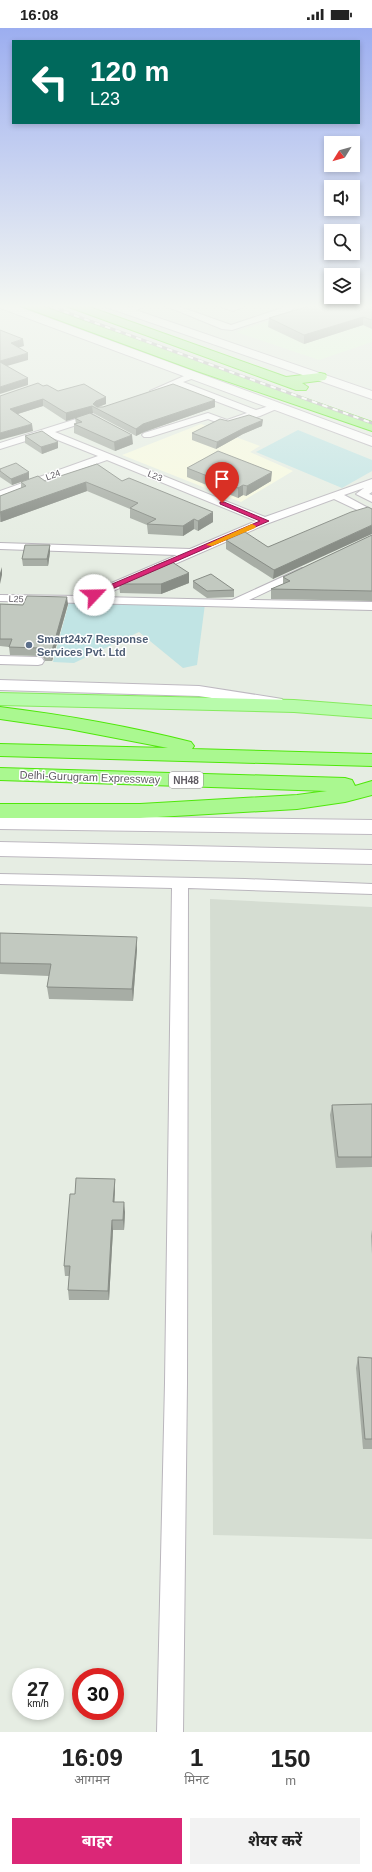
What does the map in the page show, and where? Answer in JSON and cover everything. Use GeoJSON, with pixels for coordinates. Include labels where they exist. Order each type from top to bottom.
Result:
{"type":"FeatureCollection","features":[{"type":"Feature","properties":{"kind":"highway"},"geometry":{"type":"LineString","coordinates":[[240,384],[372,427]]}},
{"type":"Feature","properties":{"kind":"highway"},"geometry":{"type":"LineString","coordinates":[[292,384],[311,390]]}},
{"type":"Feature","properties":{"kind":"highway"},"geometry":{"type":"LineString","coordinates":[[0,713],[42,718],[131,734],[232,756]]}},
{"type":"Feature","properties":{"kind":"highway","name":"NH48"},"geometry":{"type":"LineString","coordinates":[[0,750],[372,760]]}},
{"type":"Feature","properties":{"kind":"highway","name":"Delhi-Gurugram Expressway"},"geometry":{"type":"LineString","coordinates":[[0,774],[372,787]]}},
{"type":"Feature","properties":{"kind":"highway"},"geometry":{"type":"LineString","coordinates":[[0,810],[140,811],[184,809],[297,802],[345,795],[372,787]]}},
{"type":"Feature","properties":{"kind":"main road"},"geometry":{"type":"LineString","coordinates":[[210,384],[372,442]]}},
{"type":"Feature","properties":{"kind":"main road"},"geometry":{"type":"LineString","coordinates":[[217,384],[247,391],[372,436]]}},
{"type":"Feature","properties":{"kind":"main road"},"geometry":{"type":"LineString","coordinates":[[337,384],[372,395]]}},
{"type":"Feature","properties":{"kind":"main road"},"geometry":{"type":"LineString","coordinates":[[0,685],[199,691],[294,706]]}},
{"type":"Feature","properties":{"kind":"main road"},"geometry":{"type":"LineString","coordinates":[[0,699],[294,706],[372,712]]}},
{"type":"Feature","properties":{"kind":"main road"},"geometry":{"type":"LineString","coordinates":[[0,822],[372,827]]}},
{"type":"Feature","properties":{"kind":"main road"},"geometry":{"type":"LineString","coordinates":[[0,848],[372,857]]}},
{"type":"Feature","properties":{"kind":"street"},"geometry":{"type":"LineString","coordinates":[[149,394],[176,384]]}},
{"type":"Feature","properties":{"kind":"street"},"geometry":{"type":"LineString","coordinates":[[178,384],[257,414]]}},
{"type":"Feature","properties":{"kind":"street"},"geometry":{"type":"LineString","coordinates":[[148,435],[208,416],[227,423],[276,407]]}},
{"type":"Feature","properties":{"kind":"street"},"geometry":{"type":"LineString","coordinates":[[0,446],[92,417],[105,424]]}},
{"type":"Feature","properties":{"kind":"street","name":"L23"},"geometry":{"type":"LineString","coordinates":[[45,432],[265,521]]}},
{"type":"Feature","properties":{"kind":"street","name":"L24"},"geometry":{"type":"LineString","coordinates":[[0,495],[107,456]]}},
{"type":"Feature","properties":{"kind":"street"},"geometry":{"type":"LineString","coordinates":[[80,601],[265,521],[372,482]]}},
{"type":"Feature","properties":{"kind":"street"},"geometry":{"type":"LineString","coordinates":[[372,488],[361,494],[372,499]]}},
{"type":"Feature","properties":{"kind":"street"},"geometry":{"type":"LineString","coordinates":[[335,495],[372,514]]}},
{"type":"Feature","properties":{"kind":"street"},"geometry":{"type":"LineString","coordinates":[[0,546],[192,552]]}},
{"type":"Feature","properties":{"kind":"street"},"geometry":{"type":"LineString","coordinates":[[233,602],[309,567]]}},
{"type":"Feature","properties":{"kind":"street","name":"L25"},"geometry":{"type":"LineString","coordinates":[[0,598],[80,601],[233,602],[372,606]]}},
{"type":"Feature","properties":{"kind":"street"},"geometry":{"type":"LineString","coordinates":[[0,660],[38,661]]}},
{"type":"Feature","properties":{"kind":"street"},"geometry":{"type":"LineString","coordinates":[[0,879],[372,889]]}},
{"type":"Feature","properties":{"kind":"street"},"geometry":{"type":"LineString","coordinates":[[170,1732],[180,883]]}},
{"type":"Feature","properties":{"kind":"shaded area"},"geometry":{"type":"Polygon","coordinates":[[[201,424],[260,446],[250,452],[293,471],[241,502],[122,455],[201,424]]]}},
{"type":"Feature","properties":{"kind":"shaded area"},"geometry":{"type":"Polygon","coordinates":[[[298,430],[372,460],[372,471],[342,488],[256,452],[298,430]]]}},
{"type":"Feature","properties":{"kind":"shaded area"},"geometry":{"type":"Polygon","coordinates":[[[69,602],[205,604],[197,665],[183,668],[139,632],[74,663],[53,662],[69,602]]]}},
{"type":"Feature","properties":{"kind":"shaded area"},"geometry":{"type":"Polygon","coordinates":[[[210,899],[372,907],[372,1539],[213,1535],[210,899]]]}},
{"type":"Feature","properties":{"kind":"building"},"geometry":{"type":"Polygon","coordinates":[[[0,384],[11,384],[0,387],[0,384]]]}},
{"type":"Feature","properties":{"kind":"building"},"geometry":{"type":"Polygon","coordinates":[[[36,384],[43,386],[47,385],[58,391],[84,384],[106,397],[96,401],[93,404],[97,407],[103,407],[173,384],[215,400],[143,424],[136,429],[92,406],[66,413],[43,399],[10,409],[32,424],[0,433],[0,396],[36,384]]]}},
{"type":"Feature","properties":{"kind":"building"},"geometry":{"type":"Polygon","coordinates":[[[90,413],[132,435],[114,442],[74,424],[82,422],[75,418],[90,413]]]}},
{"type":"Feature","properties":{"kind":"building"},"geometry":{"type":"Polygon","coordinates":[[[249,415],[263,420],[217,442],[192,433],[220,419],[228,421],[249,415]]]}},
{"type":"Feature","properties":{"kind":"building"},"geometry":{"type":"Polygon","coordinates":[[[42,431],[58,442],[41,447],[25,436],[42,431]]]}},
{"type":"Feature","properties":{"kind":"building"},"geometry":{"type":"Polygon","coordinates":[[[218,451],[272,472],[247,486],[243,485],[238,488],[187,468],[218,451]]]}},
{"type":"Feature","properties":{"kind":"building"},"geometry":{"type":"Polygon","coordinates":[[[16,463],[29,472],[11,479],[0,471],[0,469],[16,463]]]}},
{"type":"Feature","properties":{"kind":"building"},"geometry":{"type":"Polygon","coordinates":[[[97,464],[122,481],[129,478],[213,512],[198,521],[194,519],[183,526],[147,524],[156,519],[130,508],[138,503],[86,482],[0,512],[0,496],[26,486],[21,482],[38,476],[45,481],[97,464]]]}},
{"type":"Feature","properties":{"kind":"building"},"geometry":{"type":"Polygon","coordinates":[[[368,507],[372,509],[372,525],[274,570],[226,540],[245,532],[268,547],[351,512],[368,507]]]}},
{"type":"Feature","properties":{"kind":"building"},"geometry":{"type":"Polygon","coordinates":[[[372,535],[372,591],[271,589],[290,581],[283,577],[372,535]]]}},
{"type":"Feature","properties":{"kind":"building"},"geometry":{"type":"Polygon","coordinates":[[[25,545],[50,545],[47,559],[22,559],[25,545]]]}},
{"type":"Feature","properties":{"kind":"building"},"geometry":{"type":"Polygon","coordinates":[[[169,560],[189,573],[161,584],[119,584],[158,568],[154,566],[169,560]]]}},
{"type":"Feature","properties":{"kind":"building"},"geometry":{"type":"Polygon","coordinates":[[[211,574],[234,590],[207,591],[193,581],[211,574]]]}},
{"type":"Feature","properties":{"kind":"building"},"geometry":{"type":"Polygon","coordinates":[[[27,596],[67,597],[51,654],[45,653],[43,650],[38,648],[9,647],[12,639],[0,639],[0,604],[23,605],[27,596]]]}},
{"type":"Feature","properties":{"kind":"building"},"geometry":{"type":"Polygon","coordinates":[[[0,933],[137,937],[132,989],[47,987],[51,964],[0,963],[0,933]]]}},
{"type":"Feature","properties":{"kind":"building"},"geometry":{"type":"Polygon","coordinates":[[[372,1104],[372,1157],[338,1157],[332,1105],[372,1104]]]}},
{"type":"Feature","properties":{"kind":"building"},"geometry":{"type":"Polygon","coordinates":[[[76,1178],[115,1179],[113,1202],[124,1202],[123,1220],[112,1220],[108,1291],[68,1290],[70,1266],[64,1266],[70,1194],[75,1194],[76,1178]]]}},
{"type":"Feature","properties":{"kind":"building"},"geometry":{"type":"Polygon","coordinates":[[[358,1357],[372,1358],[372,1439],[365,1439],[358,1357]]]}},
{"type":"Feature","properties":{"kind":"railway"},"geometry":{"type":"LineString","coordinates":[[263,384],[372,423]]}},
{"type":"Feature","properties":{"kind":"slow traffic"},"geometry":{"type":"LineString","coordinates":[[209,545],[252,526]]}},
{"type":"Feature","properties":{"kind":"place","name":"Smart24x7 Response Services Pvt. Ltd"},"geometry":{"type":"Point","coordinates":[29,645]}},
{"type":"Feature","properties":{"kind":"route"},"geometry":{"type":"LineString","coordinates":[[94,595],[265,521],[222,503]]}}]}
